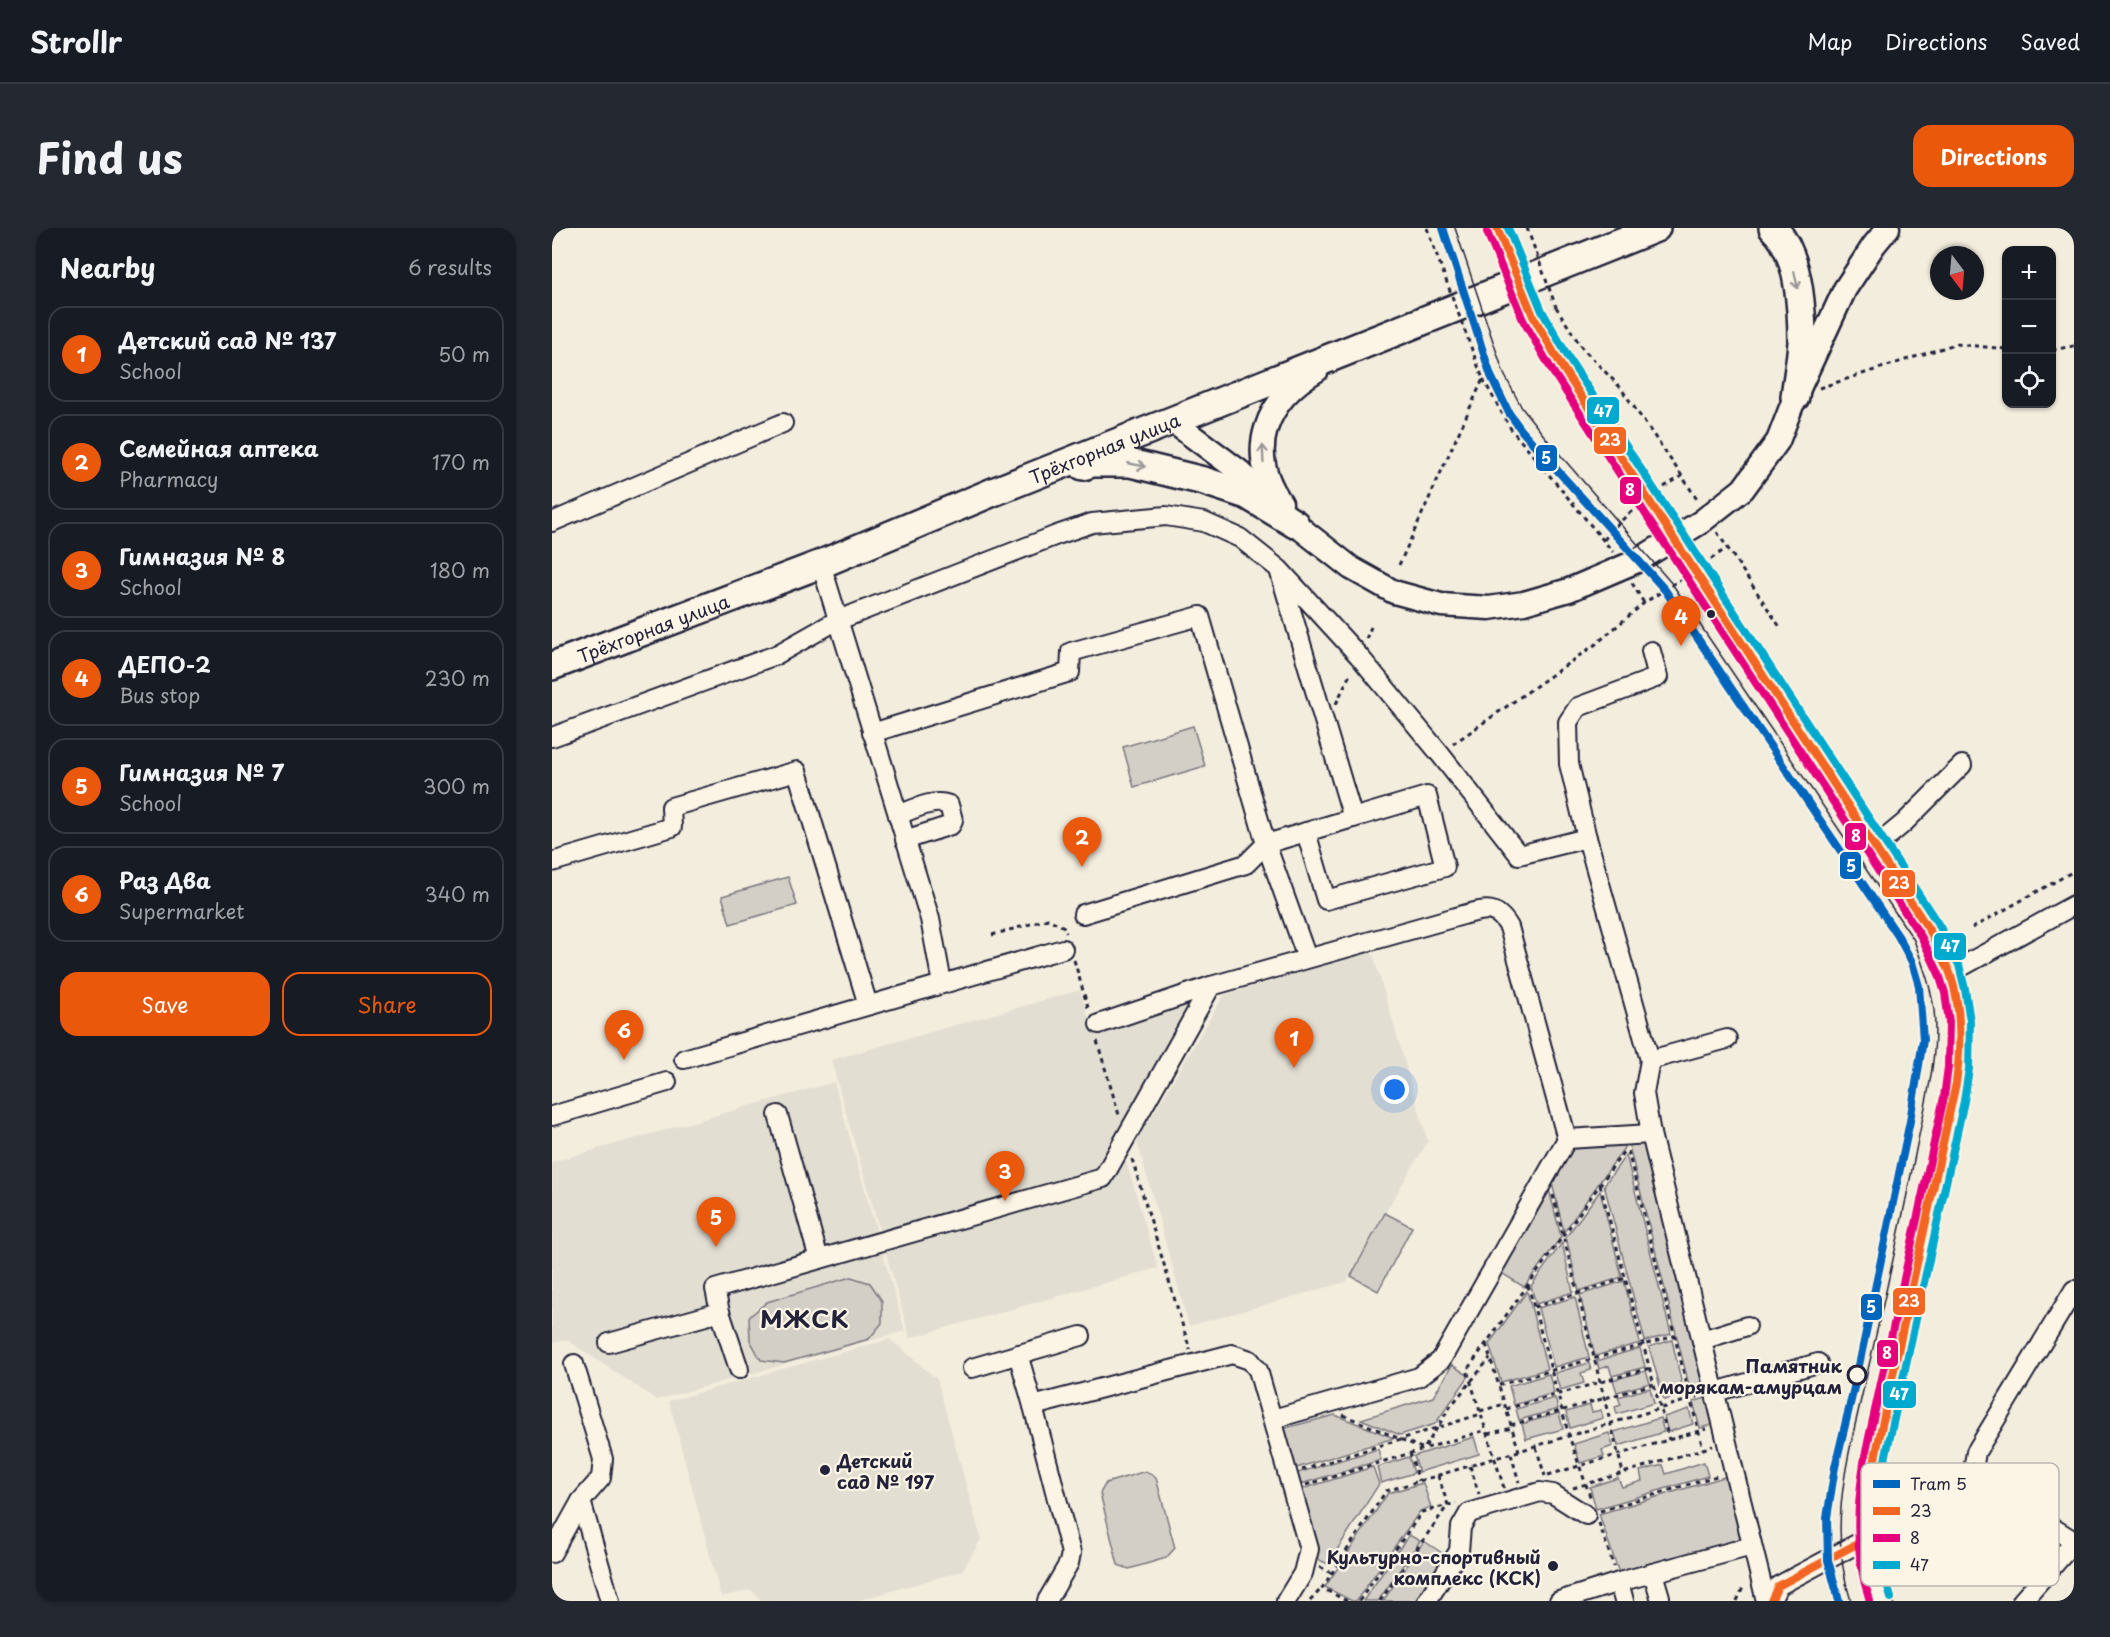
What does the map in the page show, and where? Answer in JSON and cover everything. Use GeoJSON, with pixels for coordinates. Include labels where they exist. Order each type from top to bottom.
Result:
{"type":"FeatureCollection","features":[{"type":"Feature","properties":{"kind":"highway","name":"Трёхгорная улица"},"geometry":{"type":"LineString","coordinates":[[552,666],[820,564],[998,490],[1658,228]]}},
{"type":"Feature","properties":{"kind":"highway"},"geometry":{"type":"LineString","coordinates":[[1773,228],[1782,236],[1787,246],[1798,287],[1802,341],[1795,397]]}},
{"type":"Feature","properties":{"kind":"highway"},"geometry":{"type":"LineString","coordinates":[[998,490],[1092,464],[1130,463],[1204,481],[1247,495],[1295,524]]}},
{"type":"Feature","properties":{"kind":"main road"},"geometry":{"type":"LineString","coordinates":[[1497,228],[1533,316],[1562,367],[1931,933],[1950,973],[1957,996],[1961,1027],[1960,1062],[1954,1099],[1874,1463]]}},
{"type":"Feature","properties":{"kind":"main road"},"geometry":{"type":"LineString","coordinates":[[1172,421],[1239,471],[1295,524],[1351,568],[1394,592],[1441,605],[1489,608],[1524,603],[1569,590],[1623,567],[1708,517],[1743,489],[1768,457],[1787,422],[1795,397],[1845,289],[1888,228]]}},
{"type":"Feature","properties":{"kind":"main road"},"geometry":{"type":"LineString","coordinates":[[1295,524],[1273,491],[1264,468],[1262,444],[1268,420],[1281,399],[1299,381],[1375,339]]}},
{"type":"Feature","properties":{"kind":"main road"},"geometry":{"type":"LineString","coordinates":[[1877,1586],[1881,1601]]}},
{"type":"Feature","properties":{"kind":"street"},"geometry":{"type":"LineString","coordinates":[[552,522],[783,423]]}},
{"type":"Feature","properties":{"kind":"street"},"geometry":{"type":"LineString","coordinates":[[552,737],[776,655],[837,621],[1057,535],[1092,523],[1166,516],[1204,522],[1240,538],[1279,569],[1359,656],[1520,855],[1587,838]]}},
{"type":"Feature","properties":{"kind":"street"},"geometry":{"type":"LineString","coordinates":[[820,564],[930,920],[942,983]]}},
{"type":"Feature","properties":{"kind":"street"},"geometry":{"type":"LineString","coordinates":[[1279,569],[1353,818]]}},
{"type":"Feature","properties":{"kind":"street"},"geometry":{"type":"LineString","coordinates":[[872,733],[1070,672],[1071,652],[1200,616],[1266,844],[1307,958]]}},
{"type":"Feature","properties":{"kind":"street"},"geometry":{"type":"LineString","coordinates":[[1651,651],[1658,677],[1578,707],[1568,722],[1569,764],[1587,838],[1650,1060],[1644,1093],[1651,1134],[1766,1601]]}},
{"type":"Feature","properties":{"kind":"street"},"geometry":{"type":"LineString","coordinates":[[1875,847],[1904,823],[1962,765]]}},
{"type":"Feature","properties":{"kind":"street"},"geometry":{"type":"LineString","coordinates":[[552,862],[672,827],[671,807],[797,771],[868,1005]]}},
{"type":"Feature","properties":{"kind":"street"},"geometry":{"type":"LineString","coordinates":[[1083,914],[1246,864],[1266,844],[1306,832],[1427,796],[1445,867],[1326,900],[1306,832]]}},
{"type":"Feature","properties":{"kind":"street"},"geometry":{"type":"LineString","coordinates":[[898,815],[935,803],[949,805],[953,820],[951,825],[905,840]]}},
{"type":"Feature","properties":{"kind":"street"},"geometry":{"type":"LineString","coordinates":[[1950,973],[2074,905]]}},
{"type":"Feature","properties":{"kind":"street"},"geometry":{"type":"LineString","coordinates":[[1095,1026],[1211,986],[1478,911],[1492,910],[1502,916],[1509,927],[1567,1139],[1441,1360],[1419,1377],[1273,1419]]}},
{"type":"Feature","properties":{"kind":"street"},"geometry":{"type":"LineString","coordinates":[[684,1059],[942,983],[1068,949]]}},
{"type":"Feature","properties":{"kind":"street"},"geometry":{"type":"LineString","coordinates":[[739,1369],[720,1312],[715,1289],[1103,1178],[1211,986]]}},
{"type":"Feature","properties":{"kind":"street"},"geometry":{"type":"LineString","coordinates":[[1650,1060],[1727,1039]]}},
{"type":"Feature","properties":{"kind":"street"},"geometry":{"type":"LineString","coordinates":[[552,1115],[667,1082]]}},
{"type":"Feature","properties":{"kind":"street"},"geometry":{"type":"LineString","coordinates":[[778,1115],[819,1259]]}},
{"type":"Feature","properties":{"kind":"street"},"geometry":{"type":"LineString","coordinates":[[1567,1139],[1651,1134]]}},
{"type":"Feature","properties":{"kind":"street"},"geometry":{"type":"LineString","coordinates":[[1974,1463],[1976,1452],[2074,1290]]}},
{"type":"Feature","properties":{"kind":"street"},"geometry":{"type":"LineString","coordinates":[[609,1344],[720,1312]]}},
{"type":"Feature","properties":{"kind":"street"},"geometry":{"type":"LineString","coordinates":[[1702,1340],[1747,1326]]}},
{"type":"Feature","properties":{"kind":"street"},"geometry":{"type":"LineString","coordinates":[[972,1368],[1081,1336]]}},
{"type":"Feature","properties":{"kind":"street"},"geometry":{"type":"LineString","coordinates":[[1018,1354],[1071,1553],[1069,1563],[1047,1601]]}},
{"type":"Feature","properties":{"kind":"street"},"geometry":{"type":"LineString","coordinates":[[1033,1406],[1232,1354],[1250,1360],[1258,1370],[1309,1549],[1303,1573],[1286,1601]]}},
{"type":"Feature","properties":{"kind":"street"},"geometry":{"type":"LineString","coordinates":[[1714,1392],[1818,1363]]}},
{"type":"Feature","properties":{"kind":"street"},"geometry":{"type":"LineString","coordinates":[[552,1553],[581,1501],[601,1479],[603,1459],[574,1364]]}},
{"type":"Feature","properties":{"kind":"street"},"geometry":{"type":"LineString","coordinates":[[1427,1601],[1459,1551],[1461,1527],[1469,1513],[1540,1492],[1553,1494],[1586,1515]]}},
{"type":"Feature","properties":{"kind":"street"},"geometry":{"type":"LineString","coordinates":[[581,1501],[610,1601]]}},
{"type":"Feature","properties":{"kind":"street"},"geometry":{"type":"LineString","coordinates":[[2059,1532],[2074,1542],[2059,1559]]}},
{"type":"Feature","properties":{"kind":"street"},"geometry":{"type":"LineString","coordinates":[[1771,1601],[1778,1586],[1861,1542]]}},
{"type":"Feature","properties":{"kind":"street"},"geometry":{"type":"LineString","coordinates":[[1559,1601],[1619,1582],[1752,1546]]}},
{"type":"Feature","properties":{"kind":"street"},"geometry":{"type":"LineString","coordinates":[[1653,1573],[1660,1597]]}},
{"type":"Feature","properties":{"kind":"street"},"geometry":{"type":"LineString","coordinates":[[1619,1582],[1624,1601]]}},
{"type":"Feature","properties":{"kind":"street"},"geometry":{"type":"LineString","coordinates":[[2022,1601],[2035,1586]]}},
{"type":"Feature","properties":{"kind":"path"},"geometry":{"type":"LineString","coordinates":[[1427,228],[1483,379],[1511,429],[1604,540],[1644,603]]}},
{"type":"Feature","properties":{"kind":"path"},"geometry":{"type":"LineString","coordinates":[[1527,228],[1556,307],[1582,348],[1620,387],[1682,476],[1780,627]]}},
{"type":"Feature","properties":{"kind":"path"},"geometry":{"type":"LineString","coordinates":[[1795,397],[1955,344],[2002,349]]}},
{"type":"Feature","properties":{"kind":"path"},"geometry":{"type":"LineString","coordinates":[[2056,349],[2074,346]]}},
{"type":"Feature","properties":{"kind":"path"},"geometry":{"type":"LineString","coordinates":[[1399,565],[1483,379]]}},
{"type":"Feature","properties":{"kind":"path"},"geometry":{"type":"LineString","coordinates":[[1440,754],[1596,644],[1644,603],[1727,548]]}},
{"type":"Feature","properties":{"kind":"path"},"geometry":{"type":"LineString","coordinates":[[1325,726],[1371,627]]}},
{"type":"Feature","properties":{"kind":"path"},"geometry":{"type":"LineString","coordinates":[[1972,928],[2074,871]]}},
{"type":"Feature","properties":{"kind":"path"},"geometry":{"type":"LineString","coordinates":[[992,934],[1048,919],[1064,927],[1068,949],[1095,1026],[1193,1361]]}},
{"type":"Feature","properties":{"kind":"path"},"geometry":{"type":"LineString","coordinates":[[1504,1489],[1467,1370],[1627,1148],[1703,1449]]}},
{"type":"Feature","properties":{"kind":"path"},"geometry":{"type":"LineString","coordinates":[[1548,1175],[1623,1473]]}},
{"type":"Feature","properties":{"kind":"path"},"geometry":{"type":"LineString","coordinates":[[1600,1185],[1669,1440]]}},
{"type":"Feature","properties":{"kind":"path"},"geometry":{"type":"LineString","coordinates":[[1534,1307],[1626,1278]]}},
{"type":"Feature","properties":{"kind":"path"},"geometry":{"type":"LineString","coordinates":[[1528,1285],[1569,1436]]}},
{"type":"Feature","properties":{"kind":"path"},"geometry":{"type":"LineString","coordinates":[[1499,1386],[1675,1336]]}},
{"type":"Feature","properties":{"kind":"path"},"geometry":{"type":"LineString","coordinates":[[1486,1344],[1519,1451]]}},
{"type":"Feature","properties":{"kind":"path"},"geometry":{"type":"LineString","coordinates":[[1424,1449],[1449,1407],[1490,1358]]}},
{"type":"Feature","properties":{"kind":"path"},"geometry":{"type":"LineString","coordinates":[[1506,1409],[1650,1368]]}},
{"type":"Feature","properties":{"kind":"path"},"geometry":{"type":"LineString","coordinates":[[1291,1481],[1410,1453],[1654,1384]]}},
{"type":"Feature","properties":{"kind":"path"},"geometry":{"type":"LineString","coordinates":[[1310,1601],[1322,1588],[1386,1491],[1714,1392]]}},
{"type":"Feature","properties":{"kind":"path"},"geometry":{"type":"LineString","coordinates":[[1291,1481],[1402,1439],[1505,1404]]}},
{"type":"Feature","properties":{"kind":"path"},"geometry":{"type":"LineString","coordinates":[[1336,1412],[1424,1449]]}},
{"type":"Feature","properties":{"kind":"path"},"geometry":{"type":"LineString","coordinates":[[1553,1494],[1726,1442]]}},
{"type":"Feature","properties":{"kind":"path"},"geometry":{"type":"LineString","coordinates":[[1536,1446],[1545,1476]]}},
{"type":"Feature","properties":{"kind":"path"},"geometry":{"type":"LineString","coordinates":[[1410,1453],[1419,1481]]}},
{"type":"Feature","properties":{"kind":"path"},"geometry":{"type":"LineString","coordinates":[[1511,1454],[1520,1484]]}},
{"type":"Feature","properties":{"kind":"path"},"geometry":{"type":"LineString","coordinates":[[1470,1467],[1480,1496]]}},
{"type":"Feature","properties":{"kind":"path"},"geometry":{"type":"LineString","coordinates":[[1586,1515],[1734,1471]]}},
{"type":"Feature","properties":{"kind":"path"},"geometry":{"type":"LineString","coordinates":[[1380,1601],[1448,1505],[1438,1476]]}},
{"type":"Feature","properties":{"kind":"path"},"geometry":{"type":"LineString","coordinates":[[1322,1588],[1347,1601]]}},
{"type":"Feature","properties":{"kind":"shaded area"},"geometry":{"type":"Polygon","coordinates":[[[1193,726],[1205,766],[1134,787],[1123,747],[1193,726]]]}},
{"type":"Feature","properties":{"kind":"shaded area"},"geometry":{"type":"Polygon","coordinates":[[[788,877],[797,905],[730,924],[722,896],[788,877]]]}},
{"type":"Feature","properties":{"kind":"shaded area"},"geometry":{"type":"Polygon","coordinates":[[[1372,951],[1428,1141],[1346,1282],[1189,1326],[1137,1141],[1224,995],[1372,951]]]}},
{"type":"Feature","properties":{"kind":"shaded area"},"geometry":{"type":"Polygon","coordinates":[[[1080,990],[1088,1017],[1184,990],[1191,1019],[1118,1134],[1158,1268],[910,1338],[831,1060],[1080,990]]]}},
{"type":"Feature","properties":{"kind":"shaded area"},"geometry":{"type":"Polygon","coordinates":[[[834,1082],[905,1331],[657,1400],[567,1340],[552,1343],[552,1162],[834,1082]]]}},
{"type":"Feature","properties":{"kind":"shaded area"},"geometry":{"type":"Polygon","coordinates":[[[1622,1137],[1624,1148],[1564,1232],[1550,1175],[1568,1141],[1622,1137]]]}},
{"type":"Feature","properties":{"kind":"shaded area"},"geometry":{"type":"Polygon","coordinates":[[[1648,1137],[1711,1388],[1691,1393],[1627,1138],[1648,1137]]]}},
{"type":"Feature","properties":{"kind":"shaded area"},"geometry":{"type":"Polygon","coordinates":[[[1626,1155],[1671,1334],[1645,1341],[1604,1185],[1626,1155]]]}},
{"type":"Feature","properties":{"kind":"shaded area"},"geometry":{"type":"Polygon","coordinates":[[[1547,1181],[1561,1237],[1524,1287],[1500,1272],[1547,1181]]]}},
{"type":"Feature","properties":{"kind":"shaded area"},"geometry":{"type":"Polygon","coordinates":[[[1600,1191],[1622,1277],[1579,1291],[1566,1237],[1600,1191]]]}},
{"type":"Feature","properties":{"kind":"shaded area"},"geometry":{"type":"Polygon","coordinates":[[[1385,1213],[1412,1227],[1378,1291],[1351,1276],[1385,1213]]]}},
{"type":"Feature","properties":{"kind":"shaded area"},"geometry":{"type":"Polygon","coordinates":[[[1562,1243],[1573,1292],[1536,1304],[1531,1286],[1562,1243]]]}},
{"type":"Feature","properties":{"kind":"shaded area"},"geometry":{"type":"Polygon","coordinates":[[[851,1277],[870,1283],[882,1301],[882,1323],[869,1339],[784,1363],[761,1360],[750,1340],[749,1317],[767,1302],[851,1277]]]}},
{"type":"Feature","properties":{"kind":"shaded area"},"geometry":{"type":"Polygon","coordinates":[[[1624,1281],[1640,1343],[1595,1356],[1580,1295],[1624,1281]]]}},
{"type":"Feature","properties":{"kind":"shaded area"},"geometry":{"type":"Polygon","coordinates":[[[1527,1291],[1547,1369],[1501,1382],[1489,1344],[1527,1291]]]}},
{"type":"Feature","properties":{"kind":"shaded area"},"geometry":{"type":"Polygon","coordinates":[[[1575,1297],[1589,1357],[1554,1367],[1538,1308],[1575,1297]]]}},
{"type":"Feature","properties":{"kind":"shaded area","name":"Детский сад № 197"},"geometry":{"type":"Polygon","coordinates":[[[890,1339],[937,1379],[981,1539],[962,1571],[856,1601],[762,1601],[751,1590],[721,1597],[669,1401],[890,1339]]]}},
{"type":"Feature","properties":{"kind":"shaded area"},"geometry":{"type":"Polygon","coordinates":[[[1672,1340],[1684,1394],[1664,1400],[1649,1347],[1672,1340]]]}},
{"type":"Feature","properties":{"kind":"shaded area"},"geometry":{"type":"Polygon","coordinates":[[[1640,1348],[1645,1367],[1612,1376],[1609,1366],[1599,1369],[1597,1361],[1640,1348]]]}},
{"type":"Feature","properties":{"kind":"shaded area"},"geometry":{"type":"Polygon","coordinates":[[[1589,1363],[1591,1370],[1581,1373],[1584,1383],[1560,1390],[1555,1373],[1589,1363]]]}},
{"type":"Feature","properties":{"kind":"shaded area"},"geometry":{"type":"Polygon","coordinates":[[[1452,1365],[1469,1376],[1435,1424],[1400,1435],[1361,1419],[1433,1397],[1452,1365]]]}},
{"type":"Feature","properties":{"kind":"shaded area"},"geometry":{"type":"Polygon","coordinates":[[[1646,1371],[1650,1383],[1617,1392],[1613,1380],[1646,1371]]]}},
{"type":"Feature","properties":{"kind":"shaded area"},"geometry":{"type":"Polygon","coordinates":[[[1549,1374],[1554,1393],[1514,1405],[1509,1386],[1549,1374]]]}},
{"type":"Feature","properties":{"kind":"shaded area"},"geometry":{"type":"Polygon","coordinates":[[[1650,1388],[1654,1403],[1617,1414],[1615,1407],[1621,1405],[1618,1397],[1650,1388]]]}},
{"type":"Feature","properties":{"kind":"shaded area"},"geometry":{"type":"Polygon","coordinates":[[[1712,1396],[1719,1423],[1700,1428],[1693,1402],[1712,1396]]]}},
{"type":"Feature","properties":{"kind":"shaded area"},"geometry":{"type":"Polygon","coordinates":[[[1555,1398],[1558,1409],[1519,1420],[1516,1409],[1555,1398]]]}},
{"type":"Feature","properties":{"kind":"shaded area"},"geometry":{"type":"Polygon","coordinates":[[[1590,1405],[1592,1412],[1601,1410],[1603,1418],[1570,1428],[1566,1412],[1590,1405]]]}},
{"type":"Feature","properties":{"kind":"shaded area"},"geometry":{"type":"Polygon","coordinates":[[[1689,1409],[1693,1424],[1668,1432],[1664,1417],[1689,1409]]]}},
{"type":"Feature","properties":{"kind":"shaded area"},"geometry":{"type":"Polygon","coordinates":[[[1559,1413],[1563,1429],[1526,1439],[1522,1424],[1559,1413]]]}},
{"type":"Feature","properties":{"kind":"shaded area"},"geometry":{"type":"Polygon","coordinates":[[[1335,1415],[1394,1438],[1290,1470],[1278,1430],[1335,1415]]]}},
{"type":"Feature","properties":{"kind":"shaded area"},"geometry":{"type":"Polygon","coordinates":[[[1660,1418],[1664,1432],[1618,1446],[1614,1432],[1660,1418]]]}},
{"type":"Feature","properties":{"kind":"shaded area"},"geometry":{"type":"Polygon","coordinates":[[[1609,1433],[1613,1446],[1602,1450],[1604,1456],[1580,1463],[1574,1444],[1609,1433]]]}},
{"type":"Feature","properties":{"kind":"shaded area"},"geometry":{"type":"Polygon","coordinates":[[[1474,1437],[1479,1454],[1419,1472],[1414,1456],[1474,1437]]]}},
{"type":"Feature","properties":{"kind":"shaded area"},"geometry":{"type":"Polygon","coordinates":[[[1378,1449],[1381,1460],[1294,1486],[1291,1475],[1378,1449]]]}},
{"type":"Feature","properties":{"kind":"shaded area"},"geometry":{"type":"Polygon","coordinates":[[[1409,1457],[1414,1473],[1381,1483],[1377,1467],[1409,1457]]]}},
{"type":"Feature","properties":{"kind":"shaded area"},"geometry":{"type":"Polygon","coordinates":[[[1704,1462],[1708,1476],[1596,1509],[1590,1487],[1618,1478],[1622,1487],[1642,1481],[1640,1471],[1663,1465],[1666,1474],[1704,1462]]]}},
{"type":"Feature","properties":{"kind":"shaded area"},"geometry":{"type":"Polygon","coordinates":[[[1373,1467],[1379,1484],[1328,1564],[1315,1558],[1296,1491],[1373,1467]]]}},
{"type":"Feature","properties":{"kind":"shaded area"},"geometry":{"type":"Polygon","coordinates":[[[1146,1471],[1156,1478],[1175,1548],[1166,1558],[1129,1569],[1118,1565],[1100,1493],[1106,1483],[1146,1471]]]}},
{"type":"Feature","properties":{"kind":"shaded area"},"geometry":{"type":"Polygon","coordinates":[[[1731,1475],[1748,1545],[1621,1579],[1599,1514],[1731,1475]]]}},
{"type":"Feature","properties":{"kind":"shaded area"},"geometry":{"type":"Polygon","coordinates":[[[1423,1483],[1431,1507],[1420,1511],[1356,1601],[1325,1587],[1388,1493],[1423,1483]]]}},
{"type":"Feature","properties":{"kind":"shaded area"},"geometry":{"type":"Polygon","coordinates":[[[1409,1535],[1420,1541],[1378,1601],[1363,1601],[1409,1535]]]}},
{"type":"Feature","properties":{"kind":"shaded area"},"geometry":{"type":"Polygon","coordinates":[[[1424,1541],[1451,1559],[1425,1601],[1383,1601],[1424,1541]]]}},
{"type":"Feature","properties":{"kind":"tram line","name":"5"},"geometry":{"type":"LineString","coordinates":[[1443,228],[1491,376],[1509,413],[1522,431],[1665,590],[1898,936],[1912,962],[1919,986],[1923,1040],[1910,1121],[1857,1375],[1835,1467],[1827,1518],[1828,1560],[1839,1601]]}},
{"type":"Feature","properties":{"kind":"tram line"},"geometry":{"type":"LineString","coordinates":[[1455,228],[1504,374],[1522,408],[1673,585],[1914,940],[1928,983],[1933,1001],[1935,1028],[1930,1083],[1845,1472],[1840,1523],[1841,1549],[1844,1575],[1851,1601]]}},
{"type":"Feature","properties":{"kind":"transit line","name":"23"},"geometry":{"type":"LineString","coordinates":[[1497,228],[1533,316],[1562,367],[1931,933],[1947,965],[1955,989],[1960,1029],[1956,1083],[1874,1463]]}},
{"type":"Feature","properties":{"kind":"transit line","name":"47"},"geometry":{"type":"LineString","coordinates":[[1508,228],[1542,311],[1571,362],[1940,927],[1959,965],[1970,1021],[1969,1069],[1885,1463]]}},
{"type":"Feature","properties":{"kind":"transit line","name":"8"},"geometry":{"type":"LineString","coordinates":[[1487,232],[1523,320],[1553,372],[1922,938],[1945,993],[1949,1022],[1948,1067],[1944,1097],[1864,1463]]}},
{"type":"Feature","properties":{"kind":"transit line","name":"8"},"geometry":{"type":"LineString","coordinates":[[1861,1483],[1858,1526],[1861,1564]]}},
{"type":"Feature","properties":{"kind":"transit line","name":"23"},"geometry":{"type":"LineString","coordinates":[[1771,1601],[1778,1586],[1861,1542]]}},
{"type":"Feature","properties":{"kind":"transit line","name":"8"},"geometry":{"type":"LineString","coordinates":[[1866,1586],[1870,1601]]}},
{"type":"Feature","properties":{"kind":"transit line","name":"47"},"geometry":{"type":"LineString","coordinates":[[1888,1586],[1891,1598]]}},
{"type":"Feature","properties":{"kind":"place","name":"ДЕПО-2"},"geometry":{"type":"Point","coordinates":[1681,646]}},
{"type":"Feature","properties":{"kind":"place","name":"Семейная аптека"},"geometry":{"type":"Point","coordinates":[1082,867]}},
{"type":"Feature","properties":{"kind":"place","name":"Раз Два"},"geometry":{"type":"Point","coordinates":[624,1060]}},
{"type":"Feature","properties":{"kind":"place","name":"Детский сад № 137"},"geometry":{"type":"Point","coordinates":[1294,1068]}},
{"type":"Feature","properties":{"kind":"place","name":"Гимназия № 8"},"geometry":{"type":"Point","coordinates":[1005,1201]}},
{"type":"Feature","properties":{"kind":"place","name":"Гимназия № 7"},"geometry":{"type":"Point","coordinates":[716,1247]}},
{"type":"Feature","properties":{"kind":"place","name":"Памятник морякам-амурцам"},"geometry":{"type":"Point","coordinates":[1857,1375]}},
{"type":"Feature","properties":{"kind":"place","name":"Детский сад № 197"},"geometry":{"type":"Point","coordinates":[825,1470]}},
{"type":"Feature","properties":{"kind":"place","name":"Культурно-спортивный комплекс (КСК)"},"geometry":{"type":"Point","coordinates":[1553,1566]}},
{"type":"Feature","properties":{"kind":"district","name":"МЖСК"},"geometry":{"type":"Point","coordinates":[805,1318]}}]}
